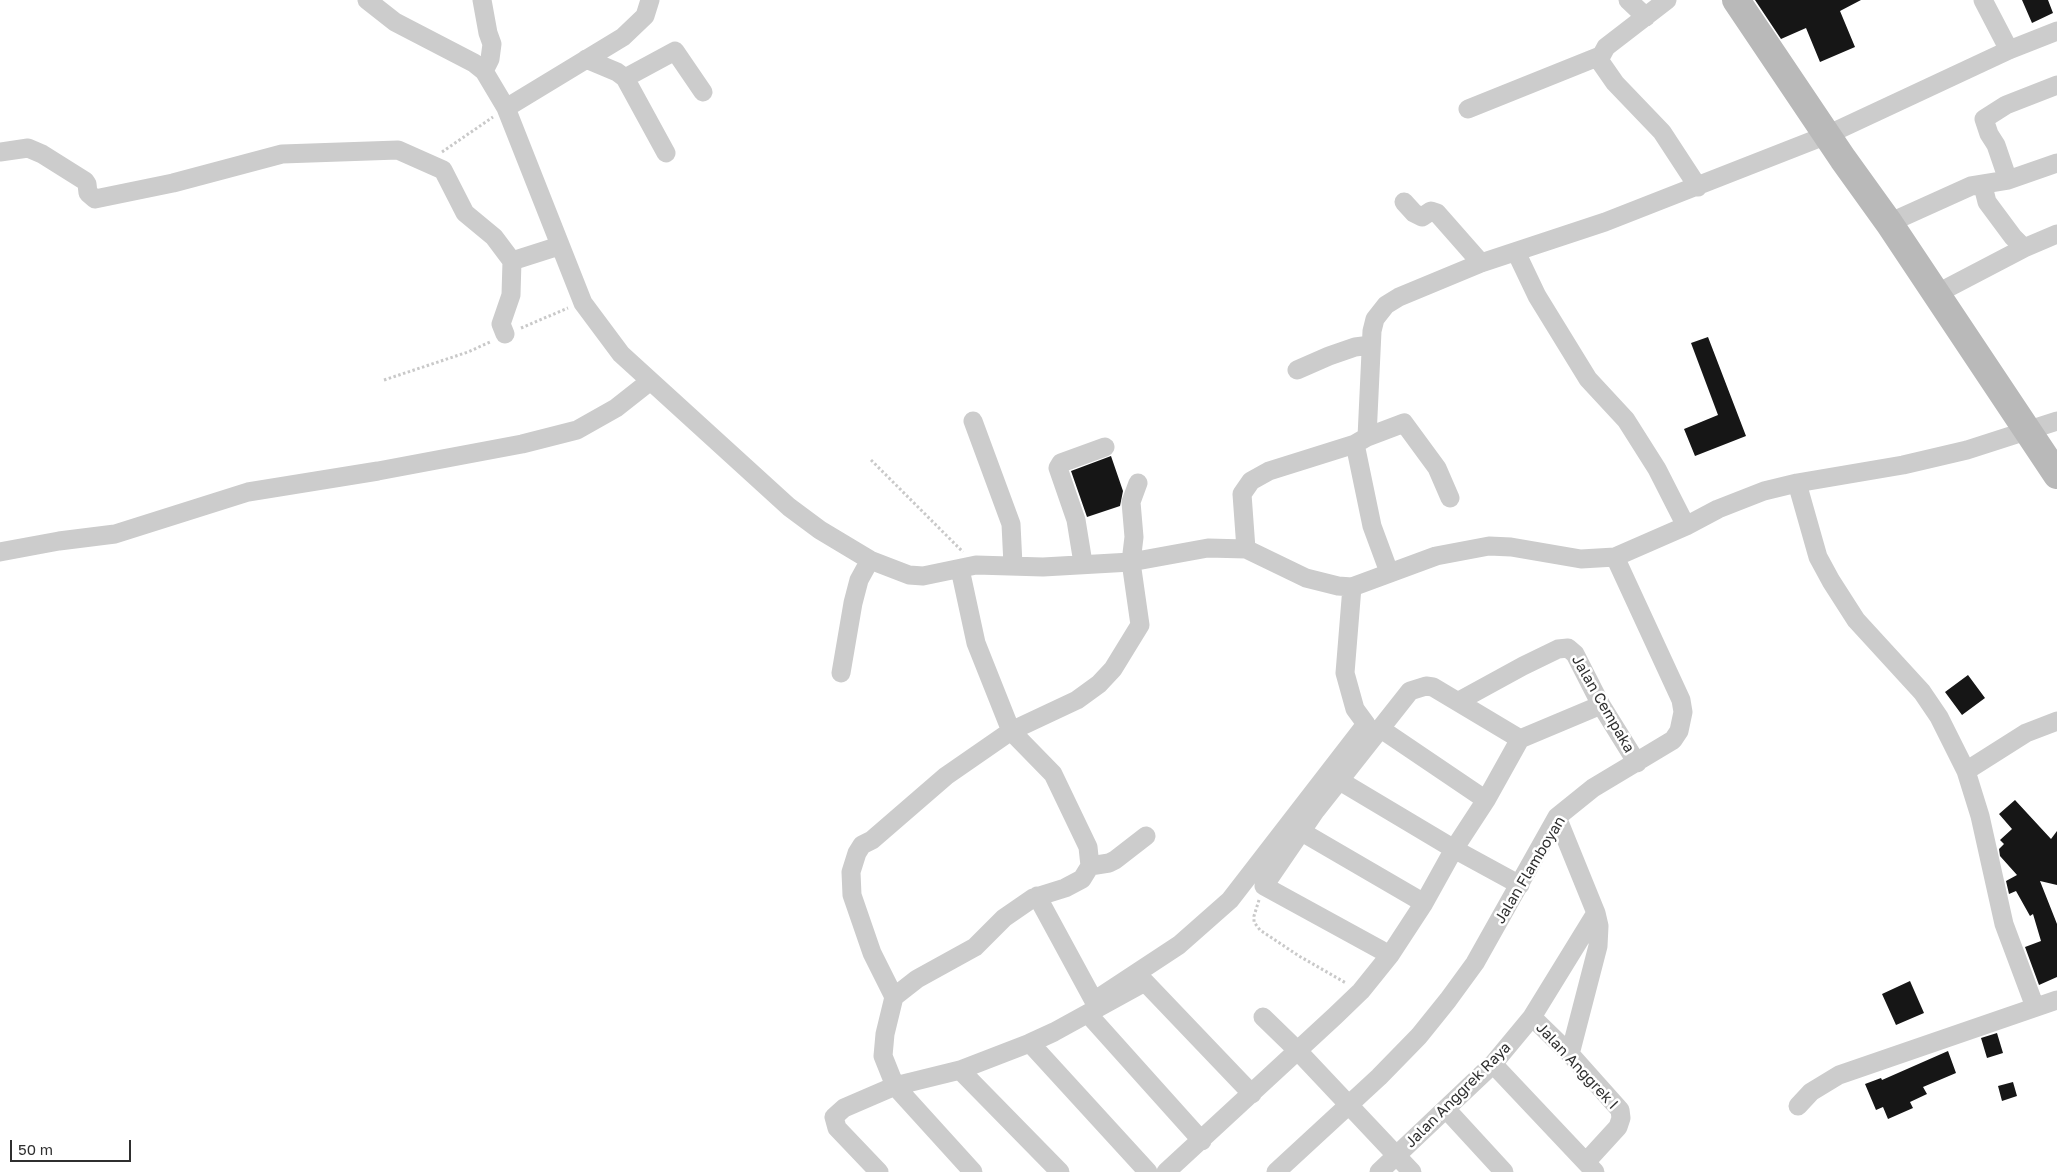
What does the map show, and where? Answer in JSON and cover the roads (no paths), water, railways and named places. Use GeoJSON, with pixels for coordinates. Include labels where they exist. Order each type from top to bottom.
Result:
{"type":"FeatureCollection","features":[{"type":"Feature","properties":{"kind":"street"},"geometry":{"type":"LineString","coordinates":[[367,0],[395,22],[474,63],[484,71],[506,108],[559,246],[583,302],[615,347],[649,382],[789,507],[820,530],[870,560],[895,571],[923,576],[968,567],[1013,565],[1043,567],[1083,563],[1131,562],[1208,548],[1246,549],[1306,578],[1338,586],[1352,587],[1436,556],[1489,546],[1511,547],[1581,559],[1615,557],[1686,526],[1718,509],[1764,491],[1798,482],[1903,466],[1966,450],[2057,421]]}},
{"type":"Feature","properties":{"kind":"street"},"geometry":{"type":"LineString","coordinates":[[482,0],[492,44],[490,59],[484,71]]}},
{"type":"Feature","properties":{"kind":"street"},"geometry":{"type":"LineString","coordinates":[[506,108],[623,37],[648,12],[650,0]]}},
{"type":"Feature","properties":{"kind":"street"},"geometry":{"type":"LineString","coordinates":[[1628,0],[1646,17]]}},
{"type":"Feature","properties":{"kind":"street"},"geometry":{"type":"LineString","coordinates":[[1468,109],[1600,56],[1606,47],[1667,0]]}},
{"type":"Feature","properties":{"kind":"street"},"geometry":{"type":"LineString","coordinates":[[1736,0],[1827,135],[1889,222],[2057,475]]}},
{"type":"Feature","properties":{"kind":"street"},"geometry":{"type":"LineString","coordinates":[[1983,0],[2010,50]]}},
{"type":"Feature","properties":{"kind":"street"},"geometry":{"type":"LineString","coordinates":[[1389,572],[1372,526],[1361,440],[1375,319],[1386,304],[1481,263],[1698,187],[1827,135],[2010,50],[2057,31]]}},
{"type":"Feature","properties":{"kind":"street"},"geometry":{"type":"LineString","coordinates":[[625,78],[675,51],[704,92]]}},
{"type":"Feature","properties":{"kind":"street"},"geometry":{"type":"LineString","coordinates":[[1600,56],[1604,70],[1662,132],[1698,187]]}},
{"type":"Feature","properties":{"kind":"street"},"geometry":{"type":"LineString","coordinates":[[586,60],[617,72],[625,78],[666,153]]}},
{"type":"Feature","properties":{"kind":"street"},"geometry":{"type":"LineString","coordinates":[[2008,180],[1996,145],[1989,134],[1984,119],[2006,105],[2057,85]]}},
{"type":"Feature","properties":{"kind":"street"},"geometry":{"type":"LineString","coordinates":[[0,152],[28,148],[42,154],[84,181],[90,196],[95,199],[173,183],[282,154],[398,150],[443,170],[465,214],[494,238],[512,261],[511,295],[501,324],[505,334]]}},
{"type":"Feature","properties":{"kind":"street"},"geometry":{"type":"LineString","coordinates":[[1889,222],[1971,186],[1983,186],[2008,180],[2057,163]]}},
{"type":"Feature","properties":{"kind":"street"},"geometry":{"type":"LineString","coordinates":[[1983,186],[1987,202],[2012,237],[2024,248]]}},
{"type":"Feature","properties":{"kind":"street"},"geometry":{"type":"LineString","coordinates":[[1404,202],[1414,213],[1422,217],[1434,211],[1481,263]]}},
{"type":"Feature","properties":{"kind":"street"},"geometry":{"type":"LineString","coordinates":[[1936,294],[2024,248],[2057,234]]}},
{"type":"Feature","properties":{"kind":"street"},"geometry":{"type":"LineString","coordinates":[[512,261],[559,246]]}},
{"type":"Feature","properties":{"kind":"street"},"geometry":{"type":"LineString","coordinates":[[1516,252],[1536,296],[1588,380],[1626,420],[1657,469],[1686,526]]}},
{"type":"Feature","properties":{"kind":"street"},"geometry":{"type":"LineString","coordinates":[[1297,370],[1355,347],[1372,345]]}},
{"type":"Feature","properties":{"kind":"street"},"geometry":{"type":"LineString","coordinates":[[0,552],[59,540],[115,534],[248,492],[378,471],[522,444],[577,430],[616,408],[649,382]]}},
{"type":"Feature","properties":{"kind":"street"},"geometry":{"type":"LineString","coordinates":[[973,421],[1011,524],[1013,565]]}},
{"type":"Feature","properties":{"kind":"street"},"geometry":{"type":"LineString","coordinates":[[1246,549],[1242,494],[1251,481],[1269,472],[1404,423],[1437,468],[1450,498]]}},
{"type":"Feature","properties":{"kind":"street"},"geometry":{"type":"LineString","coordinates":[[1083,563],[1076,520],[1058,468],[1061,463],[1105,447]]}},
{"type":"Feature","properties":{"kind":"street"},"geometry":{"type":"LineString","coordinates":[[1798,482],[1818,557],[1831,581],[1856,620],[1934,709],[1966,771],[1980,816],[2004,924],[2035,1007]]}},
{"type":"Feature","properties":{"kind":"street"},"geometry":{"type":"LineString","coordinates":[[894,997],[872,953],[852,895],[851,872],[856,853],[862,845],[872,840],[946,776],[1011,731],[1077,700],[1099,684],[1118,662],[1140,625],[1131,562],[1134,537],[1131,502],[1138,483]]}},
{"type":"Feature","properties":{"kind":"street","name":"Jalan Flamboyan"},"geometry":{"type":"LineString","coordinates":[[1276,1172],[1379,1077],[1419,1036],[1448,1000],[1475,962],[1558,817],[1593,788],[1673,740],[1679,730],[1683,712],[1681,700],[1615,557]]}},
{"type":"Feature","properties":{"kind":"street"},"geometry":{"type":"LineString","coordinates":[[841,673],[853,603],[859,580],[870,560]]}},
{"type":"Feature","properties":{"kind":"street"},"geometry":{"type":"LineString","coordinates":[[968,567],[976,643],[1011,731],[1053,774],[1088,846],[1090,866],[1082,879],[1074,884],[1037,896],[1004,918],[975,946],[917,979],[894,997],[885,1034],[883,1056],[895,1086],[973,1172]]}},
{"type":"Feature","properties":{"kind":"street"},"geometry":{"type":"LineString","coordinates":[[1037,896],[1094,1001],[1179,944],[1230,900],[1366,724],[1355,709],[1345,672],[1352,587]]}},
{"type":"Feature","properties":{"kind":"street","name":"Jalan Cempaka"},"geometry":{"type":"LineString","coordinates":[[1459,701],[1496,679],[1564,647],[1575,654],[1601,704],[1637,763]]}},
{"type":"Feature","properties":{"kind":"street"},"geometry":{"type":"LineString","coordinates":[[1390,955],[1264,886],[1302,832],[1405,696],[1418,687],[1433,687],[1520,739]]}},
{"type":"Feature","properties":{"kind":"street"},"geometry":{"type":"LineString","coordinates":[[1166,1172],[1361,991],[1390,955],[1424,902],[1454,849],[1486,800],[1520,739],[1601,704]]}},
{"type":"Feature","properties":{"kind":"street"},"geometry":{"type":"LineString","coordinates":[[1966,771],[2026,733],[2057,722]]}},
{"type":"Feature","properties":{"kind":"street"},"geometry":{"type":"LineString","coordinates":[[1381,729],[1486,800]]}},
{"type":"Feature","properties":{"kind":"street"},"geometry":{"type":"LineString","coordinates":[[1340,781],[1454,849],[1520,885]]}},
{"type":"Feature","properties":{"kind":"street"},"geometry":{"type":"LineString","coordinates":[[1558,817],[1596,913],[1599,926],[1598,946],[1570,1054]]}},
{"type":"Feature","properties":{"kind":"street"},"geometry":{"type":"LineString","coordinates":[[1302,832],[1424,902]]}},
{"type":"Feature","properties":{"kind":"street"},"geometry":{"type":"LineString","coordinates":[[1090,866],[1109,863],[1115,860],[1146,836]]}},
{"type":"Feature","properties":{"kind":"street","name":"Jalan Anggrek Raya"},"geometry":{"type":"LineString","coordinates":[[1379,1172],[1447,1110],[1493,1064],[1532,1017],[1596,913]]}},
{"type":"Feature","properties":{"kind":"street"},"geometry":{"type":"LineString","coordinates":[[879,1172],[837,1128],[834,1117],[844,1108],[895,1086],[960,1070],[1030,1042],[1088,1014],[1145,982],[1252,1094]]}},
{"type":"Feature","properties":{"kind":"street"},"geometry":{"type":"LineString","coordinates":[[1798,1106],[1811,1092],[1839,1076],[2057,1000]]}},
{"type":"Feature","properties":{"kind":"street"},"geometry":{"type":"LineString","coordinates":[[1088,1014],[1202,1140]]}},
{"type":"Feature","properties":{"kind":"street"},"geometry":{"type":"LineString","coordinates":[[1263,1017],[1298,1050],[1412,1172]]}},
{"type":"Feature","properties":{"kind":"street","name":"Jalan Anggrek I"},"geometry":{"type":"LineString","coordinates":[[1532,1017],[1570,1054],[1620,1110],[1621,1115],[1618,1127],[1590,1167]]}},
{"type":"Feature","properties":{"kind":"street"},"geometry":{"type":"LineString","coordinates":[[1030,1042],[1148,1172]]}},
{"type":"Feature","properties":{"kind":"street"},"geometry":{"type":"LineString","coordinates":[[1493,1064],[1590,1167]]}},
{"type":"Feature","properties":{"kind":"street"},"geometry":{"type":"LineString","coordinates":[[960,1070],[1060,1172]]}},
{"type":"Feature","properties":{"kind":"street"},"geometry":{"type":"LineString","coordinates":[[1447,1110],[1504,1172]]}}]}
